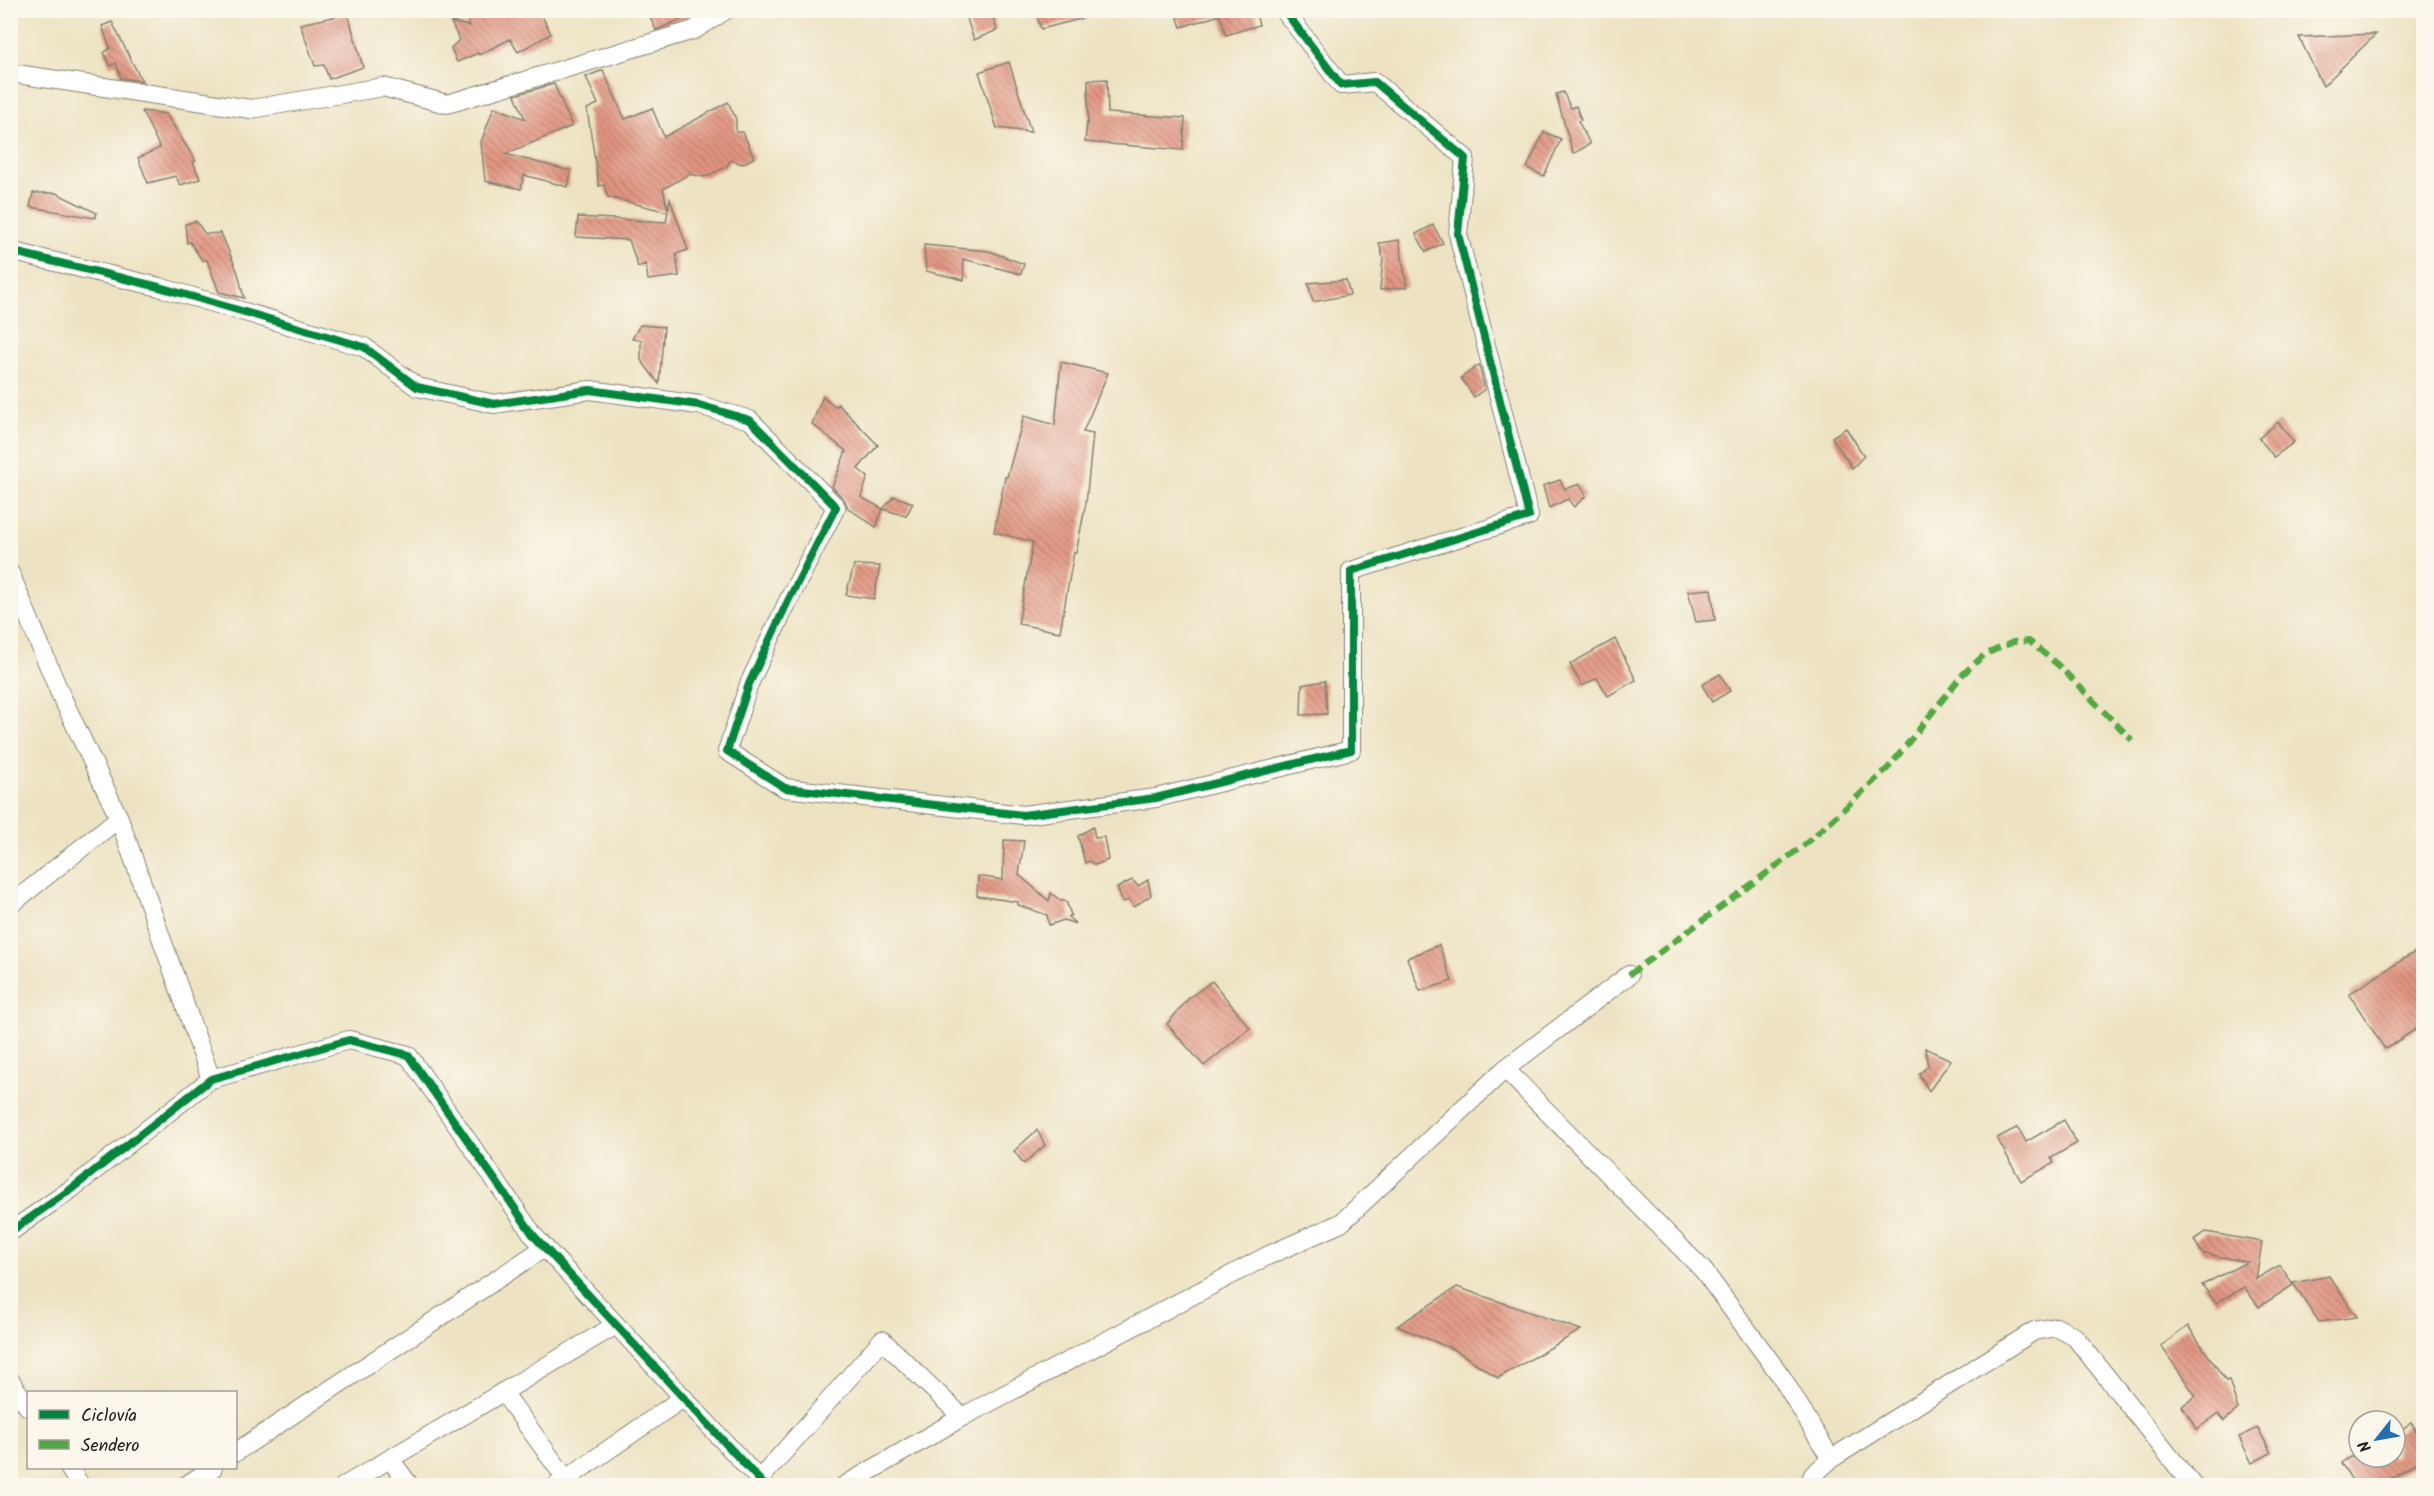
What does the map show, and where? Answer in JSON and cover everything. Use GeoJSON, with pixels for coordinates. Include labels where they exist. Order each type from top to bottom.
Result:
{"type":"FeatureCollection","features":[{"type":"Feature","properties":{"kind":"street"},"geometry":{"type":"LineString","coordinates":[[10,73],[251,109],[384,87],[447,104],[694,30],[726,10]]}},
{"type":"Feature","properties":{"kind":"street"},"geometry":{"type":"LineString","coordinates":[[10,250],[159,287],[364,347],[417,387],[494,404],[590,390],[699,405],[750,420],[836,507],[749,684],[727,751],[785,788],[1023,815],[1156,798],[1351,750],[1351,572],[1529,516],[1458,234],[1465,158],[1375,82],[1341,85],[1284,10]]}},
{"type":"Feature","properties":{"kind":"street"},"geometry":{"type":"LineString","coordinates":[[10,573],[59,691],[119,818],[211,1079]]}},
{"type":"Feature","properties":{"kind":"street"},"geometry":{"type":"LineString","coordinates":[[10,905],[119,818]]}},
{"type":"Feature","properties":{"kind":"street"},"geometry":{"type":"LineString","coordinates":[[844,1485],[962,1417],[1267,1256],[1341,1223],[1505,1069],[1629,975]]}},
{"type":"Feature","properties":{"kind":"street"},"geometry":{"type":"LineString","coordinates":[[10,1232],[70,1190],[211,1079],[349,1040],[408,1055],[534,1236],[762,1483],[882,1340],[962,1417]]}},
{"type":"Feature","properties":{"kind":"street"},"geometry":{"type":"LineString","coordinates":[[1505,1069],[1703,1270],[1781,1376],[1831,1459]]}},
{"type":"Feature","properties":{"kind":"street"},"geometry":{"type":"LineString","coordinates":[[237,1451],[544,1248]]}},
{"type":"Feature","properties":{"kind":"street"},"geometry":{"type":"LineString","coordinates":[[344,1485],[616,1325]]}},
{"type":"Feature","properties":{"kind":"street"},"geometry":{"type":"LineString","coordinates":[[1809,1485],[1813,1475],[1831,1459],[2034,1331],[2056,1327],[2075,1337],[2193,1485]]}},
{"type":"Feature","properties":{"kind":"street"},"geometry":{"type":"LineString","coordinates":[[10,1380],[27,1406]]}},
{"type":"Feature","properties":{"kind":"street"},"geometry":{"type":"LineString","coordinates":[[503,1392],[564,1483],[683,1398]]}},
{"type":"Feature","properties":{"kind":"street"},"geometry":{"type":"LineString","coordinates":[[390,1459],[410,1485]]}},
{"type":"Feature","properties":{"kind":"street"},"geometry":{"type":"LineString","coordinates":[[70,1469],[81,1485]]}},
{"type":"Feature","properties":{"kind":"street"},"geometry":{"type":"LineString","coordinates":[[186,1485],[210,1469]]}},
{"type":"Feature","properties":{"kind":"building"},"geometry":{"type":"Polygon","coordinates":[[[464,10],[539,10],[551,34],[518,52],[510,39],[479,55],[478,53],[457,62],[451,48],[459,40],[451,22],[469,26],[464,10]]]}},
{"type":"Feature","properties":{"kind":"building"},"geometry":{"type":"Polygon","coordinates":[[[647,10],[704,10],[656,30],[647,10]]]}},
{"type":"Feature","properties":{"kind":"building"},"geometry":{"type":"Polygon","coordinates":[[[964,10],[991,10],[997,30],[974,40],[964,10]]]}},
{"type":"Feature","properties":{"kind":"building"},"geometry":{"type":"Polygon","coordinates":[[[1035,10],[1091,10],[1092,16],[1041,29],[1035,10]]]}},
{"type":"Feature","properties":{"kind":"building"},"geometry":{"type":"Polygon","coordinates":[[[1175,10],[1255,10],[1259,25],[1226,35],[1220,15],[1181,27],[1175,10]]]}},
{"type":"Feature","properties":{"kind":"building"},"geometry":{"type":"Polygon","coordinates":[[[348,14],[363,67],[329,79],[324,65],[315,66],[300,24],[348,14]]]}},
{"type":"Feature","properties":{"kind":"building"},"geometry":{"type":"Polygon","coordinates":[[[112,22],[142,81],[121,78],[116,63],[110,66],[104,53],[110,48],[102,26],[112,22]]]}},
{"type":"Feature","properties":{"kind":"building"},"geometry":{"type":"Polygon","coordinates":[[[2376,34],[2323,86],[2299,37],[2376,34]]]}},
{"type":"Feature","properties":{"kind":"building"},"geometry":{"type":"Polygon","coordinates":[[[1009,62],[1031,132],[997,128],[979,72],[1009,62]]]}},
{"type":"Feature","properties":{"kind":"building"},"geometry":{"type":"Polygon","coordinates":[[[603,70],[625,119],[652,108],[664,137],[728,102],[736,119],[736,132],[743,132],[754,158],[742,164],[731,160],[726,167],[705,177],[689,174],[663,189],[668,210],[670,199],[688,250],[676,254],[679,276],[648,280],[646,264],[638,267],[629,240],[576,237],[578,217],[666,222],[668,212],[608,197],[604,185],[599,186],[587,109],[598,104],[586,77],[603,70]]]}},
{"type":"Feature","properties":{"kind":"building"},"geometry":{"type":"Polygon","coordinates":[[[1107,79],[1108,113],[1185,118],[1183,150],[1085,142],[1088,124],[1088,80],[1107,79]]]}},
{"type":"Feature","properties":{"kind":"building"},"geometry":{"type":"Polygon","coordinates":[[[554,84],[572,126],[505,154],[571,171],[568,187],[524,175],[521,189],[485,181],[481,142],[494,107],[525,119],[515,95],[554,84]]]}},
{"type":"Feature","properties":{"kind":"building"},"geometry":{"type":"Polygon","coordinates":[[[1563,92],[1571,108],[1576,106],[1581,120],[1578,121],[1590,144],[1573,154],[1556,94],[1563,92]]]}},
{"type":"Feature","properties":{"kind":"building"},"geometry":{"type":"Polygon","coordinates":[[[142,111],[166,114],[196,161],[193,162],[200,179],[180,185],[176,176],[148,183],[138,158],[160,148],[142,111]]]}},
{"type":"Feature","properties":{"kind":"building"},"geometry":{"type":"Polygon","coordinates":[[[1544,132],[1561,139],[1544,176],[1527,168],[1544,132]]]}},
{"type":"Feature","properties":{"kind":"building"},"geometry":{"type":"Polygon","coordinates":[[[33,193],[56,193],[97,213],[95,218],[30,207],[33,193]]]}},
{"type":"Feature","properties":{"kind":"building"},"geometry":{"type":"Polygon","coordinates":[[[196,221],[205,234],[221,233],[238,273],[244,298],[219,292],[207,260],[202,260],[190,242],[187,243],[185,224],[196,221]]]}},
{"type":"Feature","properties":{"kind":"building"},"geometry":{"type":"Polygon","coordinates":[[[1433,225],[1443,243],[1426,252],[1416,234],[1433,225]]]}},
{"type":"Feature","properties":{"kind":"building"},"geometry":{"type":"Polygon","coordinates":[[[1399,240],[1407,287],[1380,290],[1383,258],[1379,243],[1399,240]]]}},
{"type":"Feature","properties":{"kind":"building"},"geometry":{"type":"Polygon","coordinates":[[[924,245],[989,251],[1024,264],[1021,274],[963,259],[964,280],[926,271],[924,245]]]}},
{"type":"Feature","properties":{"kind":"building"},"geometry":{"type":"Polygon","coordinates":[[[1346,280],[1350,295],[1313,302],[1308,283],[1346,280]]]}},
{"type":"Feature","properties":{"kind":"building"},"geometry":{"type":"Polygon","coordinates":[[[640,325],[664,327],[659,384],[641,360],[641,340],[632,339],[640,325]]]}},
{"type":"Feature","properties":{"kind":"building"},"geometry":{"type":"Polygon","coordinates":[[[1061,362],[1108,373],[1083,432],[1093,434],[1086,503],[1076,553],[1074,552],[1060,632],[1018,624],[1033,542],[994,532],[1005,477],[1007,477],[1024,416],[1055,425],[1061,362]]]}},
{"type":"Feature","properties":{"kind":"building"},"geometry":{"type":"Polygon","coordinates":[[[1479,365],[1485,389],[1474,397],[1461,378],[1479,365]]]}},
{"type":"Feature","properties":{"kind":"building"},"geometry":{"type":"Polygon","coordinates":[[[823,396],[836,407],[838,404],[878,445],[858,469],[868,477],[861,497],[883,509],[876,527],[848,508],[844,499],[832,487],[846,451],[812,424],[823,396]]]}},
{"type":"Feature","properties":{"kind":"building"},"geometry":{"type":"Polygon","coordinates":[[[2278,422],[2294,442],[2274,457],[2259,438],[2278,422]]]}},
{"type":"Feature","properties":{"kind":"building"},"geometry":{"type":"Polygon","coordinates":[[[1846,428],[1864,456],[1852,468],[1832,437],[1846,428]]]}},
{"type":"Feature","properties":{"kind":"building"},"geometry":{"type":"Polygon","coordinates":[[[1560,480],[1565,489],[1580,484],[1586,496],[1574,507],[1568,499],[1549,508],[1543,486],[1560,480]]]}},
{"type":"Feature","properties":{"kind":"building"},"geometry":{"type":"Polygon","coordinates":[[[894,496],[913,503],[906,516],[883,509],[894,496]]]}},
{"type":"Feature","properties":{"kind":"building"},"geometry":{"type":"Polygon","coordinates":[[[854,565],[880,566],[874,599],[846,595],[854,565]]]}},
{"type":"Feature","properties":{"kind":"building"},"geometry":{"type":"Polygon","coordinates":[[[1711,589],[1715,620],[1696,622],[1688,591],[1711,589]]]}},
{"type":"Feature","properties":{"kind":"building"},"geometry":{"type":"Polygon","coordinates":[[[1615,639],[1636,680],[1608,696],[1597,678],[1582,686],[1570,664],[1615,639]]]}},
{"type":"Feature","properties":{"kind":"building"},"geometry":{"type":"Polygon","coordinates":[[[1720,674],[1730,691],[1712,702],[1702,685],[1720,674]]]}},
{"type":"Feature","properties":{"kind":"building"},"geometry":{"type":"Polygon","coordinates":[[[1325,681],[1327,714],[1301,715],[1302,685],[1325,681]]]}},
{"type":"Feature","properties":{"kind":"building"},"geometry":{"type":"Polygon","coordinates":[[[1093,827],[1095,838],[1104,837],[1108,860],[1095,865],[1089,861],[1085,863],[1078,836],[1093,827]]]}},
{"type":"Feature","properties":{"kind":"building"},"geometry":{"type":"Polygon","coordinates":[[[1004,840],[1024,841],[1019,875],[1049,901],[1051,893],[1061,901],[1066,901],[1071,915],[1068,917],[1076,924],[1064,920],[1049,925],[1047,915],[1018,905],[1018,902],[977,896],[978,876],[1003,880],[1004,840]]]}},
{"type":"Feature","properties":{"kind":"building"},"geometry":{"type":"Polygon","coordinates":[[[1132,880],[1138,886],[1148,880],[1151,895],[1134,907],[1129,900],[1123,902],[1117,888],[1132,880]]]}},
{"type":"Feature","properties":{"kind":"building"},"geometry":{"type":"Polygon","coordinates":[[[1439,945],[1452,981],[1420,991],[1407,958],[1439,945]]]}},
{"type":"Feature","properties":{"kind":"building"},"geometry":{"type":"Polygon","coordinates":[[[2424,946],[2424,1024],[2385,1049],[2349,994],[2424,946]]]}},
{"type":"Feature","properties":{"kind":"building"},"geometry":{"type":"Polygon","coordinates":[[[1212,981],[1250,1028],[1204,1066],[1167,1024],[1189,998],[1212,981]]]}},
{"type":"Feature","properties":{"kind":"building"},"geometry":{"type":"Polygon","coordinates":[[[1925,1048],[1951,1060],[1929,1091],[1919,1074],[1928,1066],[1925,1048]]]}},
{"type":"Feature","properties":{"kind":"building"},"geometry":{"type":"Polygon","coordinates":[[[2064,1120],[2077,1143],[2051,1158],[2054,1163],[2021,1181],[1997,1138],[2018,1127],[2026,1142],[2064,1120]]]}},
{"type":"Feature","properties":{"kind":"building"},"geometry":{"type":"Polygon","coordinates":[[[1037,1130],[1045,1145],[1024,1164],[1014,1151],[1037,1130]]]}},
{"type":"Feature","properties":{"kind":"building"},"geometry":{"type":"Polygon","coordinates":[[[2206,1232],[2262,1242],[2256,1279],[2280,1265],[2293,1285],[2259,1307],[2244,1287],[2216,1303],[2202,1285],[2247,1262],[2202,1253],[2194,1240],[2206,1232]]]}},
{"type":"Feature","properties":{"kind":"building"},"geometry":{"type":"Polygon","coordinates":[[[2329,1276],[2357,1317],[2319,1322],[2293,1283],[2329,1276]]]}},
{"type":"Feature","properties":{"kind":"building"},"geometry":{"type":"Polygon","coordinates":[[[1457,1287],[1581,1330],[1498,1378],[1457,1351],[1397,1326],[1457,1287]]]}},
{"type":"Feature","properties":{"kind":"building"},"geometry":{"type":"Polygon","coordinates":[[[2188,1326],[2226,1381],[2229,1380],[2238,1409],[2224,1421],[2218,1414],[2197,1429],[2182,1406],[2196,1396],[2161,1346],[2188,1326]]]}},
{"type":"Feature","properties":{"kind":"building"},"geometry":{"type":"Polygon","coordinates":[[[2411,1423],[2424,1443],[2424,1458],[2407,1468],[2407,1426],[2411,1423]]]}},
{"type":"Feature","properties":{"kind":"building"},"geometry":{"type":"Polygon","coordinates":[[[2258,1428],[2271,1453],[2252,1463],[2239,1437],[2258,1428]]]}},
{"type":"Feature","properties":{"kind":"building"},"geometry":{"type":"Polygon","coordinates":[[[2347,1459],[2347,1469],[2406,1469],[2388,1480],[2392,1485],[2355,1485],[2341,1463],[2347,1459]]]}},
{"type":"Feature","properties":{"kind":"marked path"},"geometry":{"type":"LineString","coordinates":[[1629,975],[1803,846],[1843,810],[1889,767],[1963,674],[1984,655],[2013,642],[2029,641],[2058,665],[2132,740]]}},
{"type":"Feature","properties":{"kind":"cycle path"},"geometry":{"type":"LineString","coordinates":[[10,251],[159,287],[364,347],[417,387],[494,404],[590,390],[699,405],[750,420],[836,507],[749,684],[727,751],[785,788],[1023,815],[1156,798],[1351,750],[1351,571],[1529,516],[1458,234],[1465,158],[1375,82],[1341,85],[1284,10]]}},
{"type":"Feature","properties":{"kind":"cycle path"},"geometry":{"type":"LineString","coordinates":[[10,1232],[70,1190],[211,1079],[349,1040],[408,1055],[534,1236],[765,1486]]}}]}
